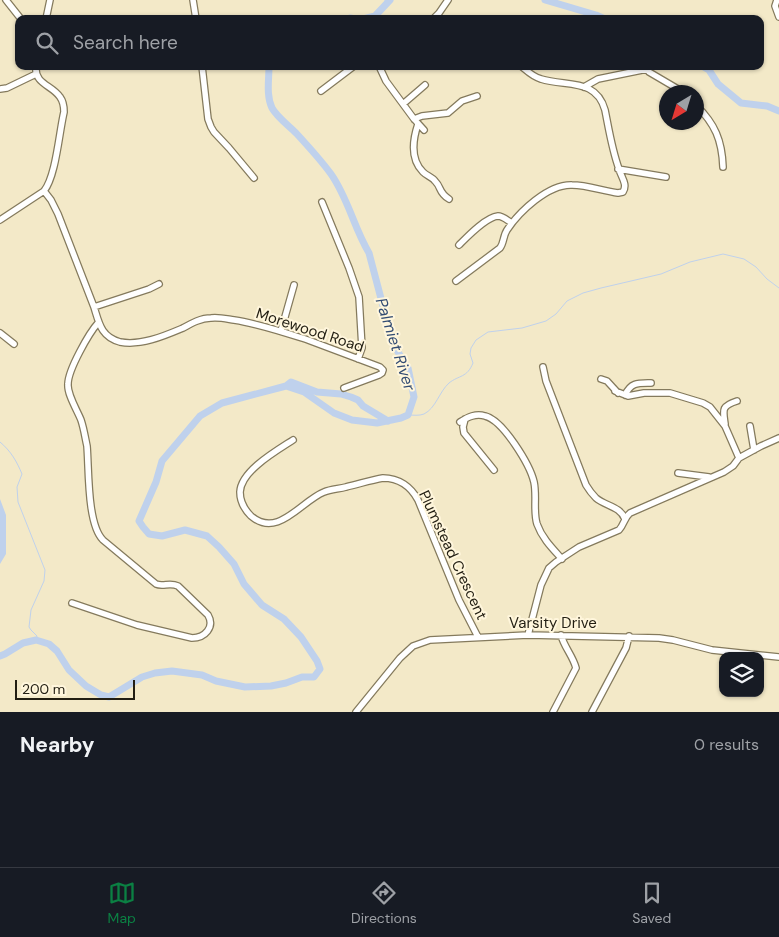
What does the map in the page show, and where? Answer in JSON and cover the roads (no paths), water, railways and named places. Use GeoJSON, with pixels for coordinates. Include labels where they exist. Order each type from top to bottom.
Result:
{"type":"FeatureCollection","features":[{"type":"Feature","properties":{"kind":"street"},"geometry":{"type":"LineString","coordinates":[[6,0],[18,15]]}},
{"type":"Feature","properties":{"kind":"street"},"geometry":{"type":"LineString","coordinates":[[47,15],[50,0]]}},
{"type":"Feature","properties":{"kind":"street"},"geometry":{"type":"LineString","coordinates":[[193,0],[195,15]]}},
{"type":"Feature","properties":{"kind":"street"},"geometry":{"type":"LineString","coordinates":[[436,15],[448,0]]}},
{"type":"Feature","properties":{"kind":"street"},"geometry":{"type":"LineString","coordinates":[[777,0],[775,6],[779,16]]}},
{"type":"Feature","properties":{"kind":"street"},"geometry":{"type":"LineString","coordinates":[[0,220],[44,191],[48,187],[52,175],[64,106],[58,94],[42,81],[36,74],[36,70]]}},
{"type":"Feature","properties":{"kind":"street"},"geometry":{"type":"LineString","coordinates":[[202,70],[208,119],[211,127],[254,178]]}},
{"type":"Feature","properties":{"kind":"street"},"geometry":{"type":"LineString","coordinates":[[321,91],[349,70]]}},
{"type":"Feature","properties":{"kind":"street"},"geometry":{"type":"LineString","coordinates":[[381,70],[386,81],[424,130]]}},
{"type":"Feature","properties":{"kind":"street"},"geometry":{"type":"LineString","coordinates":[[456,281],[500,248],[504,234],[521,213],[551,189],[559,186],[575,185],[612,192],[623,192],[625,187],[618,169],[601,99],[595,92],[584,87],[539,79],[527,70]]}},
{"type":"Feature","properties":{"kind":"street"},"geometry":{"type":"LineString","coordinates":[[584,87],[598,79],[637,70]]}},
{"type":"Feature","properties":{"kind":"street"},"geometry":{"type":"LineString","coordinates":[[648,70],[671,85]]}},
{"type":"Feature","properties":{"kind":"street"},"geometry":{"type":"LineString","coordinates":[[0,89],[7,88],[36,74]]}},
{"type":"Feature","properties":{"kind":"street"},"geometry":{"type":"LineString","coordinates":[[403,104],[425,85]]}},
{"type":"Feature","properties":{"kind":"street"},"geometry":{"type":"LineString","coordinates":[[449,199],[441,193],[437,183],[423,172],[417,164],[414,145],[416,121],[422,116],[448,113],[462,101],[477,96]]}},
{"type":"Feature","properties":{"kind":"street"},"geometry":{"type":"LineString","coordinates":[[704,113],[716,129],[721,145],[723,166]]}},
{"type":"Feature","properties":{"kind":"street"},"geometry":{"type":"LineString","coordinates":[[618,169],[666,177]]}},
{"type":"Feature","properties":{"kind":"street"},"geometry":{"type":"LineString","coordinates":[[44,191],[58,214],[94,307],[98,323],[82,348],[67,385],[84,428],[90,498],[98,533],[103,540],[156,584],[174,584],[178,586],[208,615],[210,627],[201,637],[192,638],[137,625],[72,602]]}},
{"type":"Feature","properties":{"kind":"street"},"geometry":{"type":"LineString","coordinates":[[322,202],[344,254],[359,297],[362,348],[358,359]]}},
{"type":"Feature","properties":{"kind":"street"},"geometry":{"type":"LineString","coordinates":[[459,244],[475,229],[497,216],[501,216],[512,224]]}},
{"type":"Feature","properties":{"kind":"street"},"geometry":{"type":"LineString","coordinates":[[94,307],[150,289],[159,284]]}},
{"type":"Feature","properties":{"kind":"street"},"geometry":{"type":"LineString","coordinates":[[281,331],[294,285]]}},
{"type":"Feature","properties":{"kind":"street","name":"Morewood Road"},"geometry":{"type":"LineString","coordinates":[[98,323],[110,338],[125,342],[152,340],[194,322],[213,317],[247,322],[268,326],[380,367],[383,370],[379,375],[344,388]]}},
{"type":"Feature","properties":{"kind":"street"},"geometry":{"type":"LineString","coordinates":[[0,333],[14,344]]}},
{"type":"Feature","properties":{"kind":"street"},"geometry":{"type":"LineString","coordinates":[[543,366],[546,381],[586,485],[594,497],[618,510],[625,519]]}},
{"type":"Feature","properties":{"kind":"street"},"geometry":{"type":"LineString","coordinates":[[601,379],[606,381],[617,392],[625,395],[670,393],[699,401],[710,408],[725,426]]}},
{"type":"Feature","properties":{"kind":"street"},"geometry":{"type":"LineString","coordinates":[[625,395],[637,383],[651,383]]}},
{"type":"Feature","properties":{"kind":"street"},"geometry":{"type":"LineString","coordinates":[[737,401],[729,403],[724,408],[723,414],[725,426],[739,458]]}},
{"type":"Feature","properties":{"kind":"street"},"geometry":{"type":"LineString","coordinates":[[494,470],[464,433],[463,420],[476,415],[484,415],[492,419],[502,428],[523,457],[528,466],[536,492],[536,521],[549,544],[562,559]]}},
{"type":"Feature","properties":{"kind":"street"},"geometry":{"type":"LineString","coordinates":[[750,426],[754,450]]}},
{"type":"Feature","properties":{"kind":"street"},"geometry":{"type":"LineString","coordinates":[[528,635],[541,585],[545,574],[552,565],[591,541],[619,530],[625,519],[632,512],[729,469],[739,458],[779,438]]}},
{"type":"Feature","properties":{"kind":"street","name":"Plumstead Crescent"},"geometry":{"type":"LineString","coordinates":[[293,440],[256,466],[245,478],[241,488],[241,496],[243,505],[250,514],[261,522],[278,522],[290,516],[314,496],[326,491],[384,478],[402,483],[412,491],[418,500],[459,600],[478,637]]}},
{"type":"Feature","properties":{"kind":"street"},"geometry":{"type":"LineString","coordinates":[[678,473],[711,477]]}},
{"type":"Feature","properties":{"kind":"street","name":"Varsity Drive"},"geometry":{"type":"LineString","coordinates":[[356,712],[400,658],[413,646],[436,639],[528,635],[629,636],[664,638],[718,651],[779,657]]}},
{"type":"Feature","properties":{"kind":"street"},"geometry":{"type":"LineString","coordinates":[[553,712],[576,668],[561,635]]}},
{"type":"Feature","properties":{"kind":"street"},"geometry":{"type":"LineString","coordinates":[[592,712],[622,654],[629,636]]}},
{"type":"Feature","properties":{"kind":"water"},"geometry":{"type":"Polygon","coordinates":[[[0,499],[6,515],[6,554],[0,564],[0,499]]]}},
{"type":"Feature","properties":{"kind":"waterway","name":"Palmiet River"},"geometry":{"type":"LineString","coordinates":[[385,0],[385,6]]}},
{"type":"Feature","properties":{"kind":"waterway","name":"Palmiet River"},"geometry":{"type":"LineString","coordinates":[[376,15],[390,0]]}},
{"type":"Feature","properties":{"kind":"waterway","name":"Palmiet River"},"geometry":{"type":"LineString","coordinates":[[545,0],[596,15]]}},
{"type":"Feature","properties":{"kind":"waterway","name":"Palmiet River"},"geometry":{"type":"LineString","coordinates":[[0,656],[23,643],[36,640],[49,644],[57,651],[69,670],[86,686],[101,695],[109,697],[142,677],[155,673],[172,671],[202,675],[216,681],[245,687],[271,686],[302,677],[314,677],[320,669],[317,661],[301,637],[284,619],[262,605],[244,584],[234,564],[207,536],[185,530],[162,536],[149,534],[139,521],[156,482],[162,461],[200,416],[222,403],[286,386],[304,392],[334,413],[352,420],[377,423],[408,415],[414,397],[408,368],[393,344],[369,253],[342,193],[331,174],[272,108],[268,93],[269,70]]}},
{"type":"Feature","properties":{"kind":"waterway","name":"Palmiet River"},"geometry":{"type":"LineString","coordinates":[[709,70],[718,84],[741,103],[767,106],[779,111]]}},
{"type":"Feature","properties":{"kind":"waterway"},"geometry":{"type":"LineString","coordinates":[[408,415],[424,414],[435,404],[449,383],[463,376],[471,368],[473,363],[470,354],[471,348],[476,340],[488,332],[522,328],[546,321],[556,314],[567,301],[583,293],[661,274],[690,262],[723,254],[744,259],[779,288]]}},
{"type":"Feature","properties":{"kind":"waterway"},"geometry":{"type":"LineString","coordinates":[[286,386],[291,382],[317,392],[341,394],[351,397],[388,421]]}},
{"type":"Feature","properties":{"kind":"waterway"},"geometry":{"type":"LineString","coordinates":[[0,442],[13,457],[22,474],[17,487],[18,502],[45,570],[44,581],[31,610],[29,627],[37,636],[36,640]]}}]}
